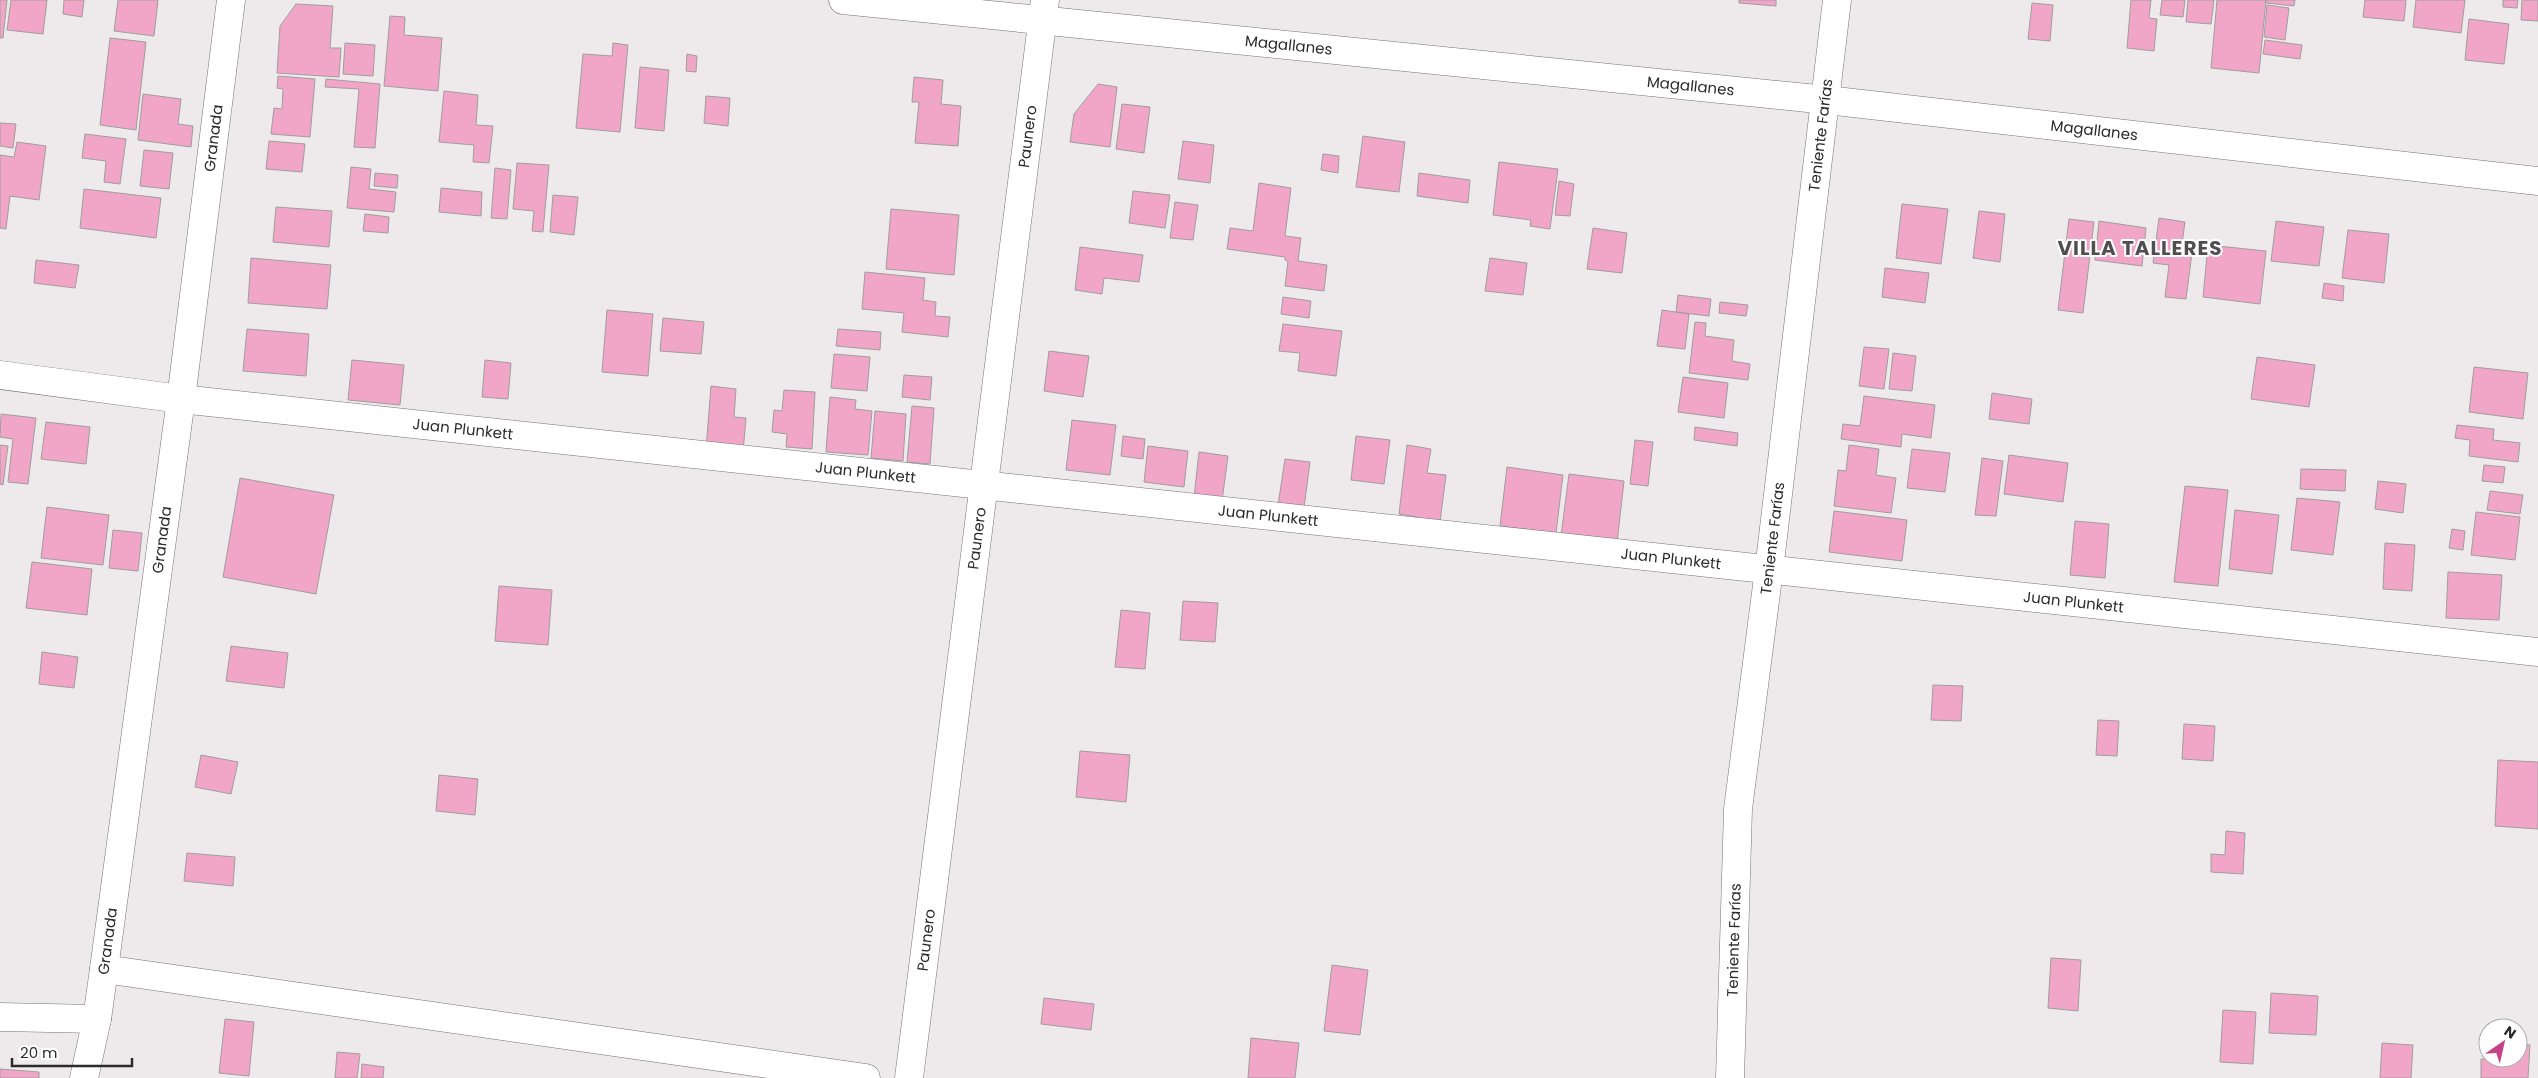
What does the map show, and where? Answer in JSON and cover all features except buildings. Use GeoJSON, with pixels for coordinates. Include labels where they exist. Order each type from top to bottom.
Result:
{"type":"FeatureCollection","features":[{"type":"Feature","properties":{"kind":"street","name":"Granada"},"geometry":{"type":"LineString","coordinates":[[84,1078],[97,1019],[104,970],[181,399],[231,0]]}},
{"type":"Feature","properties":{"kind":"street","name":"Magallanes"},"geometry":{"type":"LineString","coordinates":[[843,0],[1044,11],[2538,181]]}},
{"type":"Feature","properties":{"kind":"street","name":"Teniente Farías"},"geometry":{"type":"LineString","coordinates":[[1730,1078],[1738,808],[1769,570],[1837,0]]}},
{"type":"Feature","properties":{"kind":"street","name":"Paunero"},"geometry":{"type":"LineString","coordinates":[[909,1078],[982,485],[1044,11]]}},
{"type":"Feature","properties":{"kind":"street","name":"Juan Plunkett"},"geometry":{"type":"LineString","coordinates":[[0,375],[181,399],[2538,652]]}},
{"type":"Feature","properties":{"kind":"street"},"geometry":{"type":"LineString","coordinates":[[104,970],[866,1078]]}},
{"type":"Feature","properties":{"kind":"street"},"geometry":{"type":"LineString","coordinates":[[0,1017],[97,1019]]}},
{"type":"Feature","properties":{"kind":"district","name":"VILLA TALLERES"},"geometry":{"type":"Point","coordinates":[2140,248]}}]}
